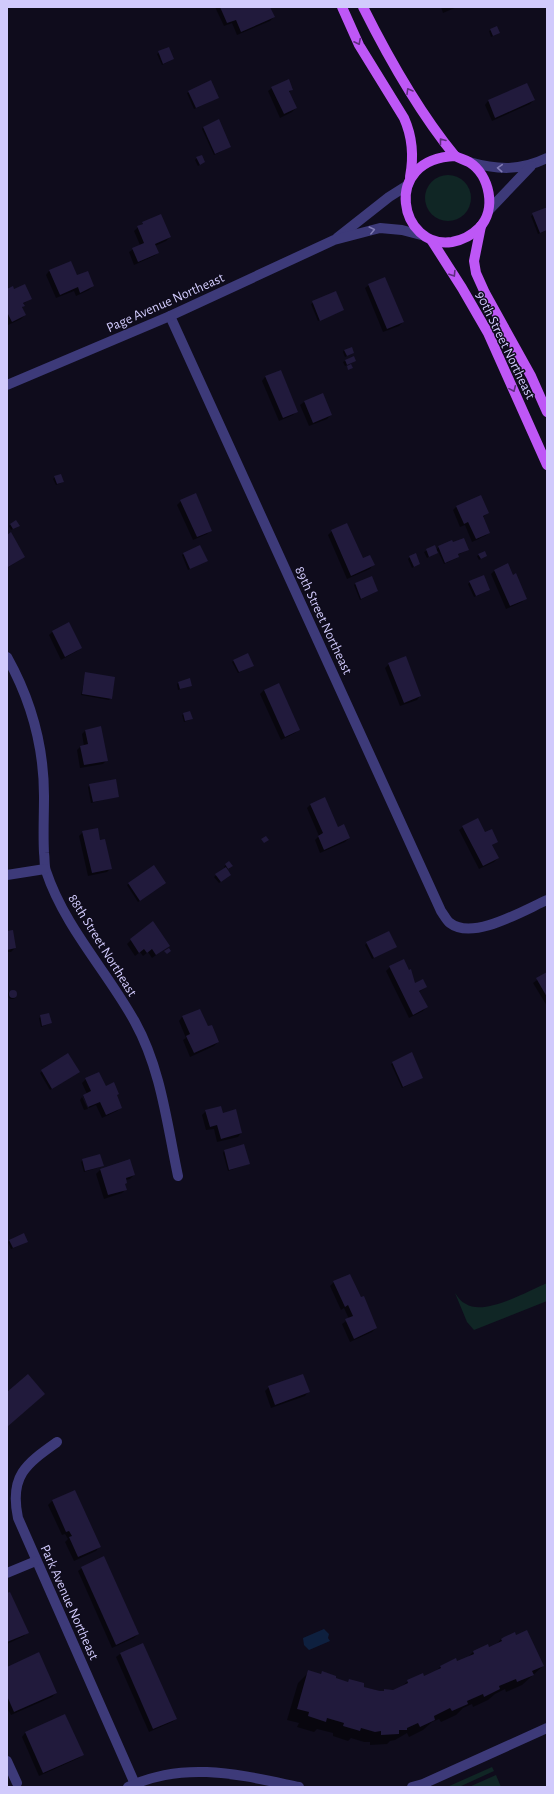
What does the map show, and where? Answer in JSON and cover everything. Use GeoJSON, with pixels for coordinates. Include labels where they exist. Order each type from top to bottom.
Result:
{"type":"FeatureCollection","features":[{"type":"Feature","properties":{"kind":"main road"},"geometry":{"type":"LineString","coordinates":[[342,7],[359,45],[404,118],[409,130],[412,144],[413,163],[406,199],[408,213],[414,226],[429,238],[441,243],[461,240],[472,235],[480,226],[489,210],[489,190],[484,178],[469,162],[455,156],[430,124],[411,95],[364,7]]}},
{"type":"Feature","properties":{"kind":"main road"},"geometry":{"type":"LineString","coordinates":[[409,181],[417,169],[426,164],[442,158],[455,156]]}},
{"type":"Feature","properties":{"kind":"main road","name":"90th Street Northeast"},"geometry":{"type":"LineString","coordinates":[[480,226],[474,261],[476,273],[485,293],[531,376],[547,412]]}},
{"type":"Feature","properties":{"kind":"main road","name":"90th Street Northeast"},"geometry":{"type":"LineString","coordinates":[[429,238],[462,288],[488,333],[547,465]]}},
{"type":"Feature","properties":{"kind":"street"},"geometry":{"type":"LineString","coordinates":[[469,162],[486,167],[507,169],[531,166],[547,158]]}},
{"type":"Feature","properties":{"kind":"street"},"geometry":{"type":"LineString","coordinates":[[489,210],[531,166]]}},
{"type":"Feature","properties":{"kind":"street","name":"Page Avenue Northeast"},"geometry":{"type":"LineString","coordinates":[[334,240],[409,181]]}},
{"type":"Feature","properties":{"kind":"street","name":"Page Avenue Northeast"},"geometry":{"type":"LineString","coordinates":[[7,385],[170,316],[334,240],[380,228],[402,230],[429,238]]}},
{"type":"Feature","properties":{"kind":"street","name":"89th Street Northeast"},"geometry":{"type":"LineString","coordinates":[[170,316],[441,911],[450,923],[460,928],[472,929],[486,926],[547,900]]}},
{"type":"Feature","properties":{"kind":"street","name":"88th Street Northeast"},"geometry":{"type":"LineString","coordinates":[[7,657],[25,694],[36,727],[42,755],[45,870],[57,899],[74,930],[121,998],[136,1023],[146,1045],[158,1078],[178,1176]]}},
{"type":"Feature","properties":{"kind":"street"},"geometry":{"type":"LineString","coordinates":[[7,875],[45,870]]}},
{"type":"Feature","properties":{"kind":"street","name":"Park Avenue Northeast"},"geometry":{"type":"LineString","coordinates":[[57,1442],[33,1459],[22,1470],[15,1492],[15,1506],[18,1518],[36,1561],[132,1785]]}},
{"type":"Feature","properties":{"kind":"street"},"geometry":{"type":"LineString","coordinates":[[7,1573],[36,1561]]}},
{"type":"Feature","properties":{"kind":"street"},"geometry":{"type":"LineString","coordinates":[[412,1787],[422,1784],[547,1728]]}},
{"type":"Feature","properties":{"kind":"street"},"geometry":{"type":"LineString","coordinates":[[7,1761],[17,1783]]}},
{"type":"Feature","properties":{"kind":"street"},"geometry":{"type":"LineString","coordinates":[[132,1785],[159,1777],[197,1771],[224,1773],[299,1787]]}},
{"type":"Feature","properties":{"kind":"green space"},"geometry":{"type":"Polygon","coordinates":[[[453,175],[465,181],[470,189],[470,207],[465,215],[457,220],[443,221],[431,215],[426,207],[425,193],[431,181],[439,176],[453,175]]]}},
{"type":"Feature","properties":{"kind":"green space"},"geometry":{"type":"Polygon","coordinates":[[[547,1283],[547,1301],[474,1330],[467,1322],[455,1293],[461,1301],[466,1304],[474,1307],[484,1307],[506,1301],[547,1283]]]}},
{"type":"Feature","properties":{"kind":"green space"},"geometry":{"type":"Polygon","coordinates":[[[492,1767],[494,1771],[459,1787],[447,1787],[492,1767]]]}},
{"type":"Feature","properties":{"kind":"green space"},"geometry":{"type":"Polygon","coordinates":[[[496,1775],[501,1787],[469,1787],[496,1775]]]}},
{"type":"Feature","properties":{"kind":"water"},"geometry":{"type":"Polygon","coordinates":[[[324,1629],[329,1634],[328,1638],[330,1641],[309,1650],[304,1645],[303,1638],[324,1629]]]}},
{"type":"Feature","properties":{"kind":"building"},"geometry":{"type":"Polygon","coordinates":[[[220,7],[270,7],[275,17],[241,32],[236,20],[227,23],[220,7]]]}},
{"type":"Feature","properties":{"kind":"building"},"geometry":{"type":"Polygon","coordinates":[[[497,26],[500,33],[493,36],[490,29],[497,26]]]}},
{"type":"Feature","properties":{"kind":"building"},"geometry":{"type":"Polygon","coordinates":[[[169,47],[174,59],[163,64],[158,51],[169,47]]]}},
{"type":"Feature","properties":{"kind":"building"},"geometry":{"type":"Polygon","coordinates":[[[289,79],[293,90],[289,91],[297,108],[284,114],[271,87],[289,79]]]}},
{"type":"Feature","properties":{"kind":"building"},"geometry":{"type":"Polygon","coordinates":[[[211,80],[219,98],[196,108],[188,91],[211,80]]]}},
{"type":"Feature","properties":{"kind":"building"},"geometry":{"type":"Polygon","coordinates":[[[527,83],[535,100],[495,118],[488,100],[527,83]]]}},
{"type":"Feature","properties":{"kind":"building"},"geometry":{"type":"Polygon","coordinates":[[[219,119],[231,147],[215,154],[203,127],[219,119]]]}},
{"type":"Feature","properties":{"kind":"building"},"geometry":{"type":"Polygon","coordinates":[[[202,155],[205,162],[200,165],[196,157],[202,155]]]}},
{"type":"Feature","properties":{"kind":"building"},"geometry":{"type":"Polygon","coordinates":[[[547,208],[547,230],[540,233],[532,213],[547,208]]]}},
{"type":"Feature","properties":{"kind":"building"},"geometry":{"type":"Polygon","coordinates":[[[161,214],[171,237],[155,244],[159,253],[138,262],[132,248],[144,243],[137,226],[143,224],[142,222],[161,214]]]}},
{"type":"Feature","properties":{"kind":"building"},"geometry":{"type":"Polygon","coordinates":[[[71,261],[77,275],[88,271],[94,286],[80,293],[78,287],[60,295],[49,270],[71,261]]]}},
{"type":"Feature","properties":{"kind":"building"},"geometry":{"type":"Polygon","coordinates":[[[385,277],[404,322],[387,329],[368,284],[385,277]]]}},
{"type":"Feature","properties":{"kind":"building"},"geometry":{"type":"Polygon","coordinates":[[[25,284],[32,299],[23,303],[25,306],[22,307],[26,315],[12,322],[7,312],[7,289],[13,286],[14,289],[25,284]]]}},
{"type":"Feature","properties":{"kind":"building"},"geometry":{"type":"Polygon","coordinates":[[[336,291],[344,310],[320,321],[312,301],[336,291]]]}},
{"type":"Feature","properties":{"kind":"building"},"geometry":{"type":"Polygon","coordinates":[[[352,347],[354,353],[347,356],[344,350],[352,347]]]}},
{"type":"Feature","properties":{"kind":"building"},"geometry":{"type":"Polygon","coordinates":[[[354,356],[356,361],[347,365],[345,360],[354,356]]]}},
{"type":"Feature","properties":{"kind":"building"},"geometry":{"type":"Polygon","coordinates":[[[351,364],[353,368],[348,370],[347,366],[351,364]]]}},
{"type":"Feature","properties":{"kind":"building"},"geometry":{"type":"Polygon","coordinates":[[[281,370],[298,412],[283,418],[265,376],[281,370]]]}},
{"type":"Feature","properties":{"kind":"building"},"geometry":{"type":"Polygon","coordinates":[[[323,393],[332,415],[313,423],[304,401],[323,393]]]}},
{"type":"Feature","properties":{"kind":"building"},"geometry":{"type":"Polygon","coordinates":[[[61,474],[64,482],[57,484],[54,476],[61,474]]]}},
{"type":"Feature","properties":{"kind":"building"},"geometry":{"type":"Polygon","coordinates":[[[196,493],[212,531],[197,537],[180,500],[196,493]]]}},
{"type":"Feature","properties":{"kind":"building"},"geometry":{"type":"Polygon","coordinates":[[[481,495],[489,513],[483,516],[490,533],[476,539],[468,522],[464,524],[456,506],[481,495]]]}},
{"type":"Feature","properties":{"kind":"building"},"geometry":{"type":"Polygon","coordinates":[[[16,520],[20,526],[13,529],[10,524],[16,520]]]}},
{"type":"Feature","properties":{"kind":"building"},"geometry":{"type":"Polygon","coordinates":[[[347,523],[363,558],[370,555],[375,565],[351,576],[331,530],[347,523]]]}},
{"type":"Feature","properties":{"kind":"building"},"geometry":{"type":"Polygon","coordinates":[[[11,532],[25,557],[8,567],[7,535],[11,532]]]}},
{"type":"Feature","properties":{"kind":"building"},"geometry":{"type":"Polygon","coordinates":[[[464,538],[469,550],[458,554],[459,557],[445,563],[438,546],[452,540],[453,542],[464,538]]]}},
{"type":"Feature","properties":{"kind":"building"},"geometry":{"type":"Polygon","coordinates":[[[200,545],[208,561],[190,569],[183,553],[200,545]]]}},
{"type":"Feature","properties":{"kind":"building"},"geometry":{"type":"Polygon","coordinates":[[[435,545],[438,553],[429,557],[426,549],[435,545]]]}},
{"type":"Feature","properties":{"kind":"building"},"geometry":{"type":"Polygon","coordinates":[[[485,551],[487,556],[481,559],[478,554],[485,551]]]}},
{"type":"Feature","properties":{"kind":"building"},"geometry":{"type":"Polygon","coordinates":[[[416,553],[420,564],[414,567],[409,556],[416,553]]]}},
{"type":"Feature","properties":{"kind":"building"},"geometry":{"type":"Polygon","coordinates":[[[508,563],[513,575],[516,573],[527,599],[510,606],[494,570],[508,563]]]}},
{"type":"Feature","properties":{"kind":"building"},"geometry":{"type":"Polygon","coordinates":[[[484,575],[490,590],[476,596],[469,581],[484,575]]]}},
{"type":"Feature","properties":{"kind":"building"},"geometry":{"type":"Polygon","coordinates":[[[372,576],[378,591],[361,599],[355,583],[372,576]]]}},
{"type":"Feature","properties":{"kind":"building"},"geometry":{"type":"Polygon","coordinates":[[[69,622],[82,648],[65,657],[52,631],[69,622]]]}},
{"type":"Feature","properties":{"kind":"building"},"geometry":{"type":"Polygon","coordinates":[[[248,653],[254,666],[239,672],[233,660],[248,653]]]}},
{"type":"Feature","properties":{"kind":"building"},"geometry":{"type":"Polygon","coordinates":[[[406,656],[421,696],[404,703],[388,663],[406,656]]]}},
{"type":"Feature","properties":{"kind":"building"},"geometry":{"type":"Polygon","coordinates":[[[85,672],[115,677],[112,699],[82,694],[85,672]]]}},
{"type":"Feature","properties":{"kind":"building"},"geometry":{"type":"Polygon","coordinates":[[[190,678],[192,686],[180,689],[178,682],[190,678]]]}},
{"type":"Feature","properties":{"kind":"building"},"geometry":{"type":"Polygon","coordinates":[[[279,683],[300,730],[285,737],[264,690],[279,683]]]}},
{"type":"Feature","properties":{"kind":"building"},"geometry":{"type":"Polygon","coordinates":[[[190,711],[193,719],[185,721],[183,713],[190,711]]]}},
{"type":"Feature","properties":{"kind":"building"},"geometry":{"type":"Polygon","coordinates":[[[101,726],[108,761],[84,765],[80,746],[88,744],[85,730],[101,726]]]}},
{"type":"Feature","properties":{"kind":"building"},"geometry":{"type":"Polygon","coordinates":[[[116,779],[119,797],[93,802],[89,784],[116,779]]]}},
{"type":"Feature","properties":{"kind":"building"},"geometry":{"type":"Polygon","coordinates":[[[325,797],[338,827],[344,824],[350,838],[324,850],[318,836],[323,833],[310,804],[325,797]]]}},
{"type":"Feature","properties":{"kind":"building"},"geometry":{"type":"Polygon","coordinates":[[[478,818],[485,832],[492,829],[498,842],[492,845],[499,858],[483,866],[462,826],[478,818]]]}},
{"type":"Feature","properties":{"kind":"building"},"geometry":{"type":"Polygon","coordinates":[[[98,828],[100,840],[105,839],[112,869],[92,873],[82,831],[98,828]]]}},
{"type":"Feature","properties":{"kind":"building"},"geometry":{"type":"Polygon","coordinates":[[[266,836],[269,840],[264,843],[261,839],[266,836]]]}},
{"type":"Feature","properties":{"kind":"building"},"geometry":{"type":"Polygon","coordinates":[[[229,861],[233,866],[228,869],[225,864],[229,861]]]}},
{"type":"Feature","properties":{"kind":"building"},"geometry":{"type":"Polygon","coordinates":[[[154,865],[166,883],[140,901],[128,883],[154,865]]]}},
{"type":"Feature","properties":{"kind":"building"},"geometry":{"type":"Polygon","coordinates":[[[226,867],[231,875],[221,882],[215,874],[226,867]]]}},
{"type":"Feature","properties":{"kind":"building"},"geometry":{"type":"Polygon","coordinates":[[[153,921],[170,946],[156,955],[152,949],[147,953],[144,949],[139,953],[130,939],[153,921]]]}},
{"type":"Feature","properties":{"kind":"building"},"geometry":{"type":"Polygon","coordinates":[[[13,930],[16,948],[7,950],[7,931],[13,930]]]}},
{"type":"Feature","properties":{"kind":"building"},"geometry":{"type":"Polygon","coordinates":[[[389,931],[397,947],[374,958],[366,942],[389,931]]]}},
{"type":"Feature","properties":{"kind":"building"},"geometry":{"type":"Polygon","coordinates":[[[169,948],[171,951],[167,954],[164,951],[169,948]]]}},
{"type":"Feature","properties":{"kind":"building"},"geometry":{"type":"Polygon","coordinates":[[[404,959],[409,970],[411,969],[415,983],[423,979],[427,987],[419,991],[428,1007],[413,1015],[389,966],[404,959]]]}},
{"type":"Feature","properties":{"kind":"building"},"geometry":{"type":"Polygon","coordinates":[[[547,972],[547,997],[536,978],[547,972]]]}},
{"type":"Feature","properties":{"kind":"building"},"geometry":{"type":"Polygon","coordinates":[[[11,990],[15,990],[17,994],[15,998],[11,998],[9,996],[9,992],[11,990]]]}},
{"type":"Feature","properties":{"kind":"building"},"geometry":{"type":"Polygon","coordinates":[[[200,1009],[208,1026],[212,1025],[219,1042],[194,1053],[186,1036],[190,1034],[182,1016],[200,1009]]]}},
{"type":"Feature","properties":{"kind":"building"},"geometry":{"type":"Polygon","coordinates":[[[49,1013],[52,1023],[42,1026],[40,1015],[49,1013]]]}},
{"type":"Feature","properties":{"kind":"building"},"geometry":{"type":"Polygon","coordinates":[[[412,1052],[423,1078],[403,1087],[392,1062],[412,1052]]]}},
{"type":"Feature","properties":{"kind":"building"},"geometry":{"type":"Polygon","coordinates":[[[68,1053],[80,1072],[52,1089],[41,1070],[68,1053]]]}},
{"type":"Feature","properties":{"kind":"building"},"geometry":{"type":"Polygon","coordinates":[[[99,1072],[106,1086],[114,1082],[119,1094],[117,1095],[122,1108],[106,1115],[100,1102],[88,1107],[83,1095],[91,1091],[85,1078],[99,1072]]]}},
{"type":"Feature","properties":{"kind":"building"},"geometry":{"type":"Polygon","coordinates":[[[221,1106],[223,1113],[236,1109],[242,1133],[221,1139],[217,1125],[210,1127],[205,1110],[221,1106]]]}},
{"type":"Feature","properties":{"kind":"building"},"geometry":{"type":"Polygon","coordinates":[[[244,1144],[250,1164],[229,1170],[224,1150],[244,1144]]]}},
{"type":"Feature","properties":{"kind":"building"},"geometry":{"type":"Polygon","coordinates":[[[100,1154],[104,1166],[85,1171],[82,1159],[100,1154]]]}},
{"type":"Feature","properties":{"kind":"building"},"geometry":{"type":"Polygon","coordinates":[[[130,1159],[135,1175],[126,1178],[127,1183],[125,1184],[127,1190],[108,1195],[100,1169],[130,1159]]]}},
{"type":"Feature","properties":{"kind":"building"},"geometry":{"type":"Polygon","coordinates":[[[24,1233],[28,1242],[13,1248],[9,1240],[24,1233]]]}},
{"type":"Feature","properties":{"kind":"building"},"geometry":{"type":"Polygon","coordinates":[[[350,1274],[361,1297],[364,1296],[377,1328],[354,1339],[345,1319],[353,1316],[348,1305],[345,1307],[333,1281],[350,1274]]]}},
{"type":"Feature","properties":{"kind":"building"},"geometry":{"type":"Polygon","coordinates":[[[28,1374],[45,1394],[7,1427],[7,1392],[28,1374]]]}},
{"type":"Feature","properties":{"kind":"building"},"geometry":{"type":"Polygon","coordinates":[[[303,1374],[310,1392],[275,1405],[268,1386],[303,1374]]]}},
{"type":"Feature","properties":{"kind":"building"},"geometry":{"type":"Polygon","coordinates":[[[75,1490],[101,1547],[78,1557],[69,1537],[72,1536],[69,1531],[66,1532],[52,1500],[75,1490]]]}},
{"type":"Feature","properties":{"kind":"building"},"geometry":{"type":"Polygon","coordinates":[[[104,1556],[139,1634],[116,1645],[81,1567],[104,1556]]]}},
{"type":"Feature","properties":{"kind":"building"},"geometry":{"type":"Polygon","coordinates":[[[10,1592],[29,1633],[7,1642],[7,1593],[10,1592]]]}},
{"type":"Feature","properties":{"kind":"building"},"geometry":{"type":"Polygon","coordinates":[[[527,1630],[544,1666],[532,1671],[534,1675],[517,1682],[516,1679],[499,1686],[500,1689],[484,1697],[483,1694],[467,1701],[468,1704],[452,1711],[450,1708],[434,1716],[435,1720],[420,1727],[418,1723],[407,1728],[407,1730],[399,1730],[399,1734],[381,1735],[381,1731],[375,1732],[361,1728],[360,1731],[343,1726],[344,1723],[327,1718],[326,1722],[308,1716],[309,1712],[297,1709],[308,1670],[321,1674],[322,1671],[348,1682],[349,1679],[364,1683],[364,1687],[380,1691],[384,1691],[384,1689],[393,1690],[408,1683],[407,1680],[423,1673],[424,1676],[441,1668],[440,1666],[456,1658],[457,1661],[474,1654],[473,1651],[488,1644],[489,1647],[502,1641],[501,1639],[515,1632],[516,1635],[527,1630]]]}},
{"type":"Feature","properties":{"kind":"building"},"geometry":{"type":"Polygon","coordinates":[[[143,1643],[177,1719],[153,1729],[120,1653],[143,1643]]]}},
{"type":"Feature","properties":{"kind":"building"},"geometry":{"type":"Polygon","coordinates":[[[39,1652],[57,1693],[14,1712],[7,1696],[7,1667],[39,1652]]]}},
{"type":"Feature","properties":{"kind":"building"},"geometry":{"type":"Polygon","coordinates":[[[65,1714],[84,1755],[43,1773],[25,1732],[65,1714]]]}}]}
